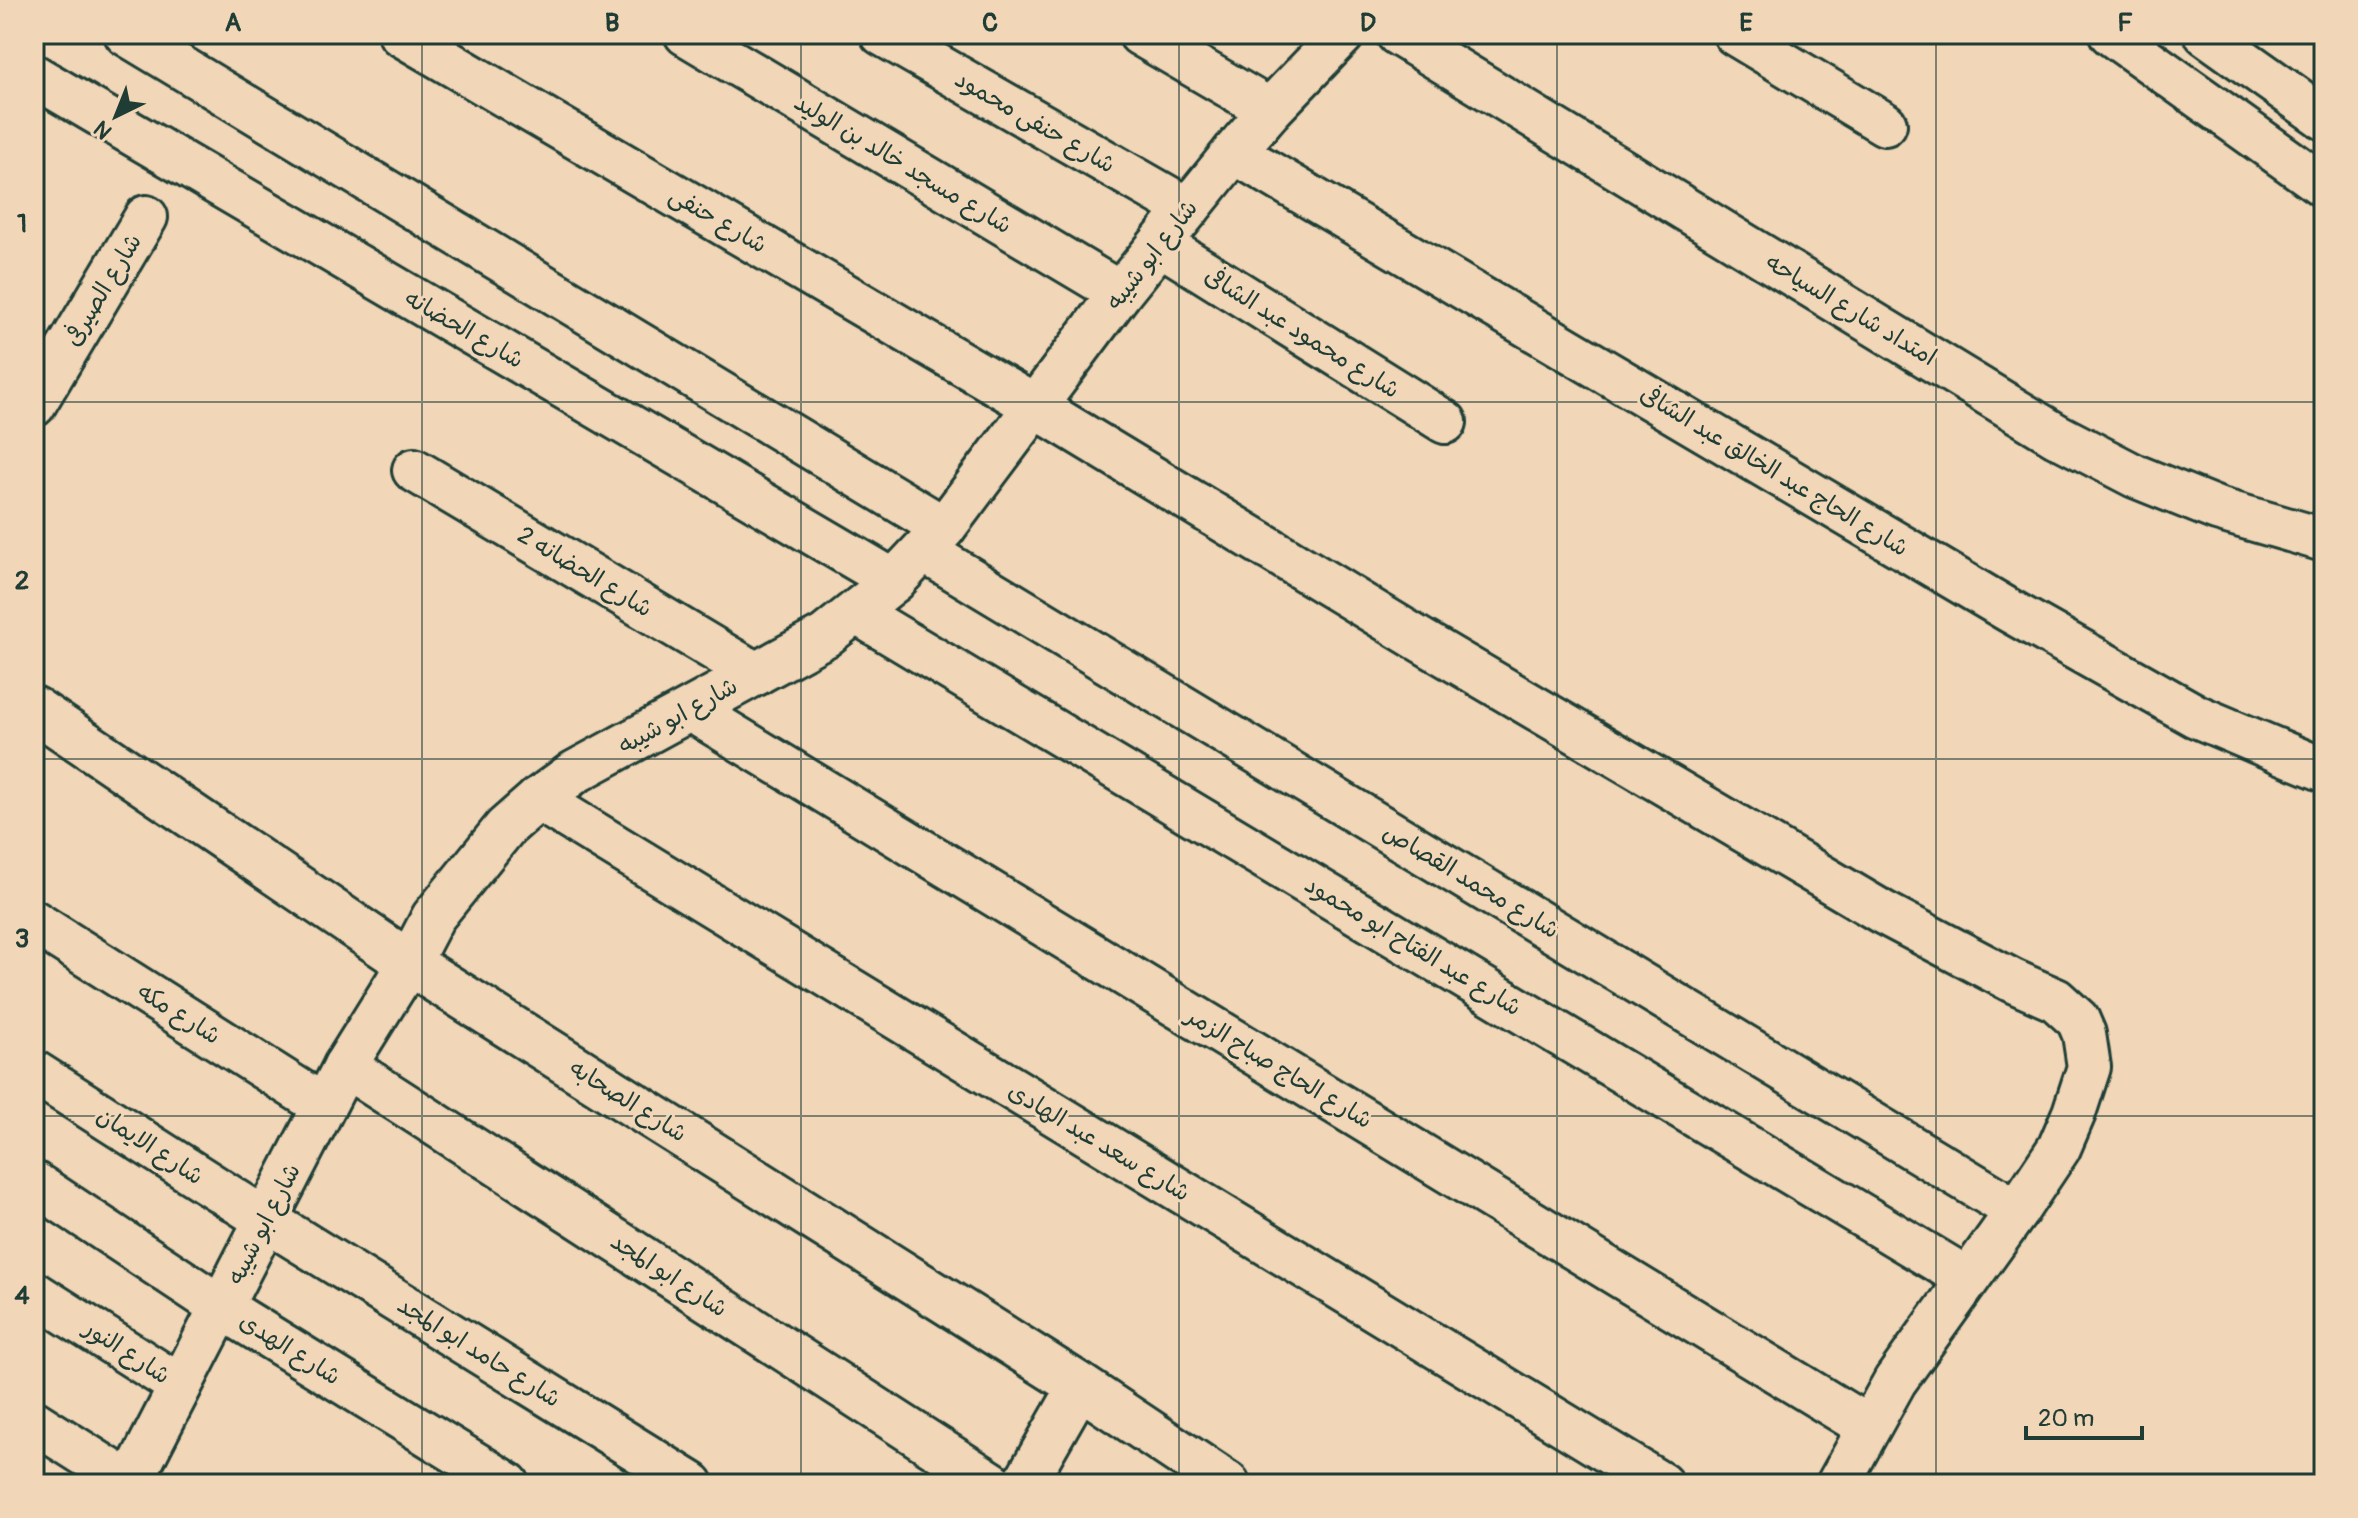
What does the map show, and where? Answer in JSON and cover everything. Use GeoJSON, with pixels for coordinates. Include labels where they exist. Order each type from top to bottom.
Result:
{"type":"FeatureCollection","features":[{"type":"Feature","properties":{"kind":"street","name":"شارع محمد القصاص"},"geometry":{"type":"LineString","coordinates":[[126,34],[2017,1211]]}},
{"type":"Feature","properties":{"kind":"street","name":"شارع حنفى"},"geometry":{"type":"LineString","coordinates":[[400,34],[1036,407]]}},
{"type":"Feature","properties":{"kind":"street","name":"شارع مسجد خالد بن الوليد"},"geometry":{"type":"LineString","coordinates":[[686,34],[1120,293]]}},
{"type":"Feature","properties":{"kind":"street","name":"شارع حنفى محمود"},"geometry":{"type":"LineString","coordinates":[[882,34],[1188,209]]}},
{"type":"Feature","properties":{"kind":"street"},"geometry":{"type":"LineString","coordinates":[[1140,34],[1270,110]]}},
{"type":"Feature","properties":{"kind":"street","name":"شارع ابو شيبه"},"geometry":{"type":"LineString","coordinates":[[130,1483],[345,1066],[409,963],[433,917],[505,828],[575,772],[825,636],[894,581],[934,539],[1120,293],[1234,152],[1343,34]]}},
{"type":"Feature","properties":{"kind":"street","name":"امتداد شارع السياحه"},"geometry":{"type":"LineString","coordinates":[[1398,34],[2056,435],[2135,476],[2204,504],[2267,526],[2324,540]]}},
{"type":"Feature","properties":{"kind":"street"},"geometry":{"type":"LineString","coordinates":[[1735,34],[1885,124]]}},
{"type":"Feature","properties":{"kind":"street"},"geometry":{"type":"LineString","coordinates":[[2111,34],[2324,186]]}},
{"type":"Feature","properties":{"kind":"street"},"geometry":{"type":"LineString","coordinates":[[2206,34],[2324,118]]}},
{"type":"Feature","properties":{"kind":"street","name":"شارع الحضانه"},"geometry":{"type":"LineString","coordinates":[[34,76],[894,581]]}},
{"type":"Feature","properties":{"kind":"street","name":"شارع الحاج عبد الخالق عبد الشافى"},"geometry":{"type":"LineString","coordinates":[[1234,152],[2010,611],[2196,716],[2324,770]]}},
{"type":"Feature","properties":{"kind":"street","name":"شارع الصيرفى"},"geometry":{"type":"LineString","coordinates":[[34,405],[146,217]]}},
{"type":"Feature","properties":{"kind":"street","name":"شارع محمود عبد الشافى"},"geometry":{"type":"LineString","coordinates":[[1160,244],[1445,422]]}},
{"type":"Feature","properties":{"kind":"street"},"geometry":{"type":"LineString","coordinates":[[1036,407],[1436,649],[1882,912],[2056,1000],[2078,1020],[2084,1034],[2089,1067],[2059,1148],[1895,1381],[1838,1484]]}},
{"type":"Feature","properties":{"kind":"street","name":"شارع الحضانه 2"},"geometry":{"type":"LineString","coordinates":[[414,470],[756,674]]}},
{"type":"Feature","properties":{"kind":"street","name":"شارع عبد الفتاح ابو محمود"},"geometry":{"type":"LineString","coordinates":[[857,613],[1968,1279]]}},
{"type":"Feature","properties":{"kind":"street","name":"شارع الصحابه"},"geometry":{"type":"LineString","coordinates":[[34,709],[409,963],[1080,1386],[1227,1484]]}},
{"type":"Feature","properties":{"kind":"street","name":"شارع الحاج صباح الزمر"},"geometry":{"type":"LineString","coordinates":[[691,710],[1868,1427]]}},
{"type":"Feature","properties":{"kind":"street","name":"شارع سعد عبد الهادى"},"geometry":{"type":"LineString","coordinates":[[538,799],[1661,1484]]}},
{"type":"Feature","properties":{"kind":"street","name":"شارع مكه"},"geometry":{"type":"LineString","coordinates":[[34,922],[324,1106]]}},
{"type":"Feature","properties":{"kind":"street","name":"شارع ابو المجد"},"geometry":{"type":"LineString","coordinates":[[345,1066],[993,1484]]}},
{"type":"Feature","properties":{"kind":"street","name":"شارع الايمان"},"geometry":{"type":"LineString","coordinates":[[34,1072],[266,1220]]}},
{"type":"Feature","properties":{"kind":"street","name":"شارع الهدى"},"geometry":{"type":"LineString","coordinates":[[34,1183],[221,1307],[508,1484]]}},
{"type":"Feature","properties":{"kind":"street","name":"شارع حامد ابو المجد"},"geometry":{"type":"LineString","coordinates":[[266,1220],[692,1484]]}},
{"type":"Feature","properties":{"kind":"street","name":"شارع النور"},"geometry":{"type":"LineString","coordinates":[[34,1293],[180,1386]]}},
{"type":"Feature","properties":{"kind":"street"},"geometry":{"type":"LineString","coordinates":[[1024,1484],[1080,1386]]}},
{"type":"Feature","properties":{"kind":"street"},"geometry":{"type":"LineString","coordinates":[[34,1422],[130,1483]]}}]}
